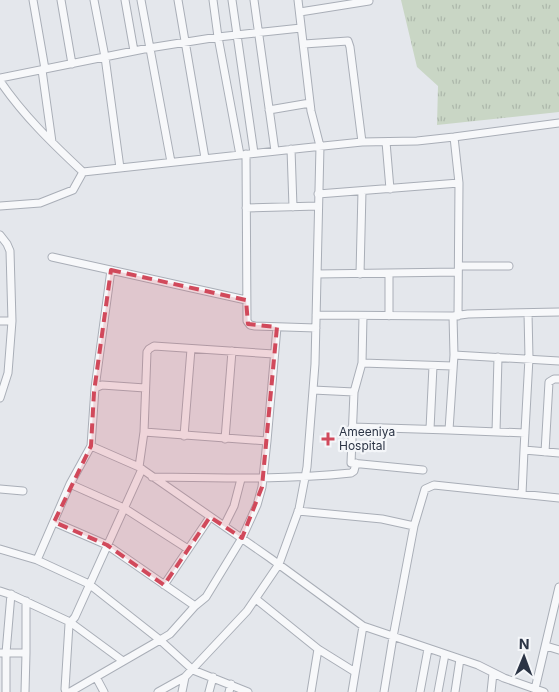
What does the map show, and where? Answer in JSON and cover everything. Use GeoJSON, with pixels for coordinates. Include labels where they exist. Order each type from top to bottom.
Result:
{"type":"FeatureCollection","features":[{"type":"Feature","properties":{"kind":"street"},"geometry":{"type":"LineString","coordinates":[[33,0],[52,142]]}},
{"type":"Feature","properties":{"kind":"street"},"geometry":{"type":"LineString","coordinates":[[61,0],[72,64]]}},
{"type":"Feature","properties":{"kind":"street"},"geometry":{"type":"LineString","coordinates":[[94,0],[105,57],[120,168]]}},
{"type":"Feature","properties":{"kind":"street"},"geometry":{"type":"LineString","coordinates":[[125,0],[134,51]]}},
{"type":"Feature","properties":{"kind":"street"},"geometry":{"type":"LineString","coordinates":[[141,0],[171,162]]}},
{"type":"Feature","properties":{"kind":"street"},"geometry":{"type":"LineString","coordinates":[[178,0],[205,158]]}},
{"type":"Feature","properties":{"kind":"street"},"geometry":{"type":"LineString","coordinates":[[213,0],[218,37],[243,154],[246,208],[247,321],[250,325],[316,328]]}},
{"type":"Feature","properties":{"kind":"street"},"geometry":{"type":"LineString","coordinates":[[232,0],[254,153]]}},
{"type":"Feature","properties":{"kind":"street"},"geometry":{"type":"LineString","coordinates":[[254,0],[275,151]]}},
{"type":"Feature","properties":{"kind":"street"},"geometry":{"type":"LineString","coordinates":[[158,692],[185,677],[193,670],[256,599],[279,564],[298,511],[305,478],[313,390],[316,328],[320,146],[310,103],[298,0]]}},
{"type":"Feature","properties":{"kind":"street"},"geometry":{"type":"LineString","coordinates":[[300,12],[369,1]]}},
{"type":"Feature","properties":{"kind":"street"},"geometry":{"type":"LineString","coordinates":[[83,172],[2,89],[0,80],[149,48],[218,37],[302,28]]}},
{"type":"Feature","properties":{"kind":"street"},"geometry":{"type":"LineString","coordinates":[[304,44],[348,41],[362,142]]}},
{"type":"Feature","properties":{"kind":"street"},"geometry":{"type":"LineString","coordinates":[[269,110],[310,103]]}},
{"type":"Feature","properties":{"kind":"street"},"geometry":{"type":"LineString","coordinates":[[83,172],[362,142],[454,138],[559,123]]}},
{"type":"Feature","properties":{"kind":"street"},"geometry":{"type":"LineString","coordinates":[[449,430],[459,269],[459,183],[454,138]]}},
{"type":"Feature","properties":{"kind":"street"},"geometry":{"type":"LineString","coordinates":[[386,142],[390,189]]}},
{"type":"Feature","properties":{"kind":"street"},"geometry":{"type":"LineString","coordinates":[[291,149],[293,207]]}},
{"type":"Feature","properties":{"kind":"street"},"geometry":{"type":"LineString","coordinates":[[0,206],[40,203],[73,190],[83,172]]}},
{"type":"Feature","properties":{"kind":"street"},"geometry":{"type":"LineString","coordinates":[[318,194],[459,183]]}},
{"type":"Feature","properties":{"kind":"street"},"geometry":{"type":"LineString","coordinates":[[360,274],[362,191]]}},
{"type":"Feature","properties":{"kind":"street"},"geometry":{"type":"LineString","coordinates":[[246,208],[318,206]]}},
{"type":"Feature","properties":{"kind":"street"},"geometry":{"type":"LineString","coordinates":[[0,235],[10,251],[12,321],[8,373],[0,398]]}},
{"type":"Feature","properties":{"kind":"street"},"geometry":{"type":"LineString","coordinates":[[52,257],[246,300]]}},
{"type":"Feature","properties":{"kind":"street"},"geometry":{"type":"LineString","coordinates":[[317,274],[389,273],[509,266]]}},
{"type":"Feature","properties":{"kind":"street"},"geometry":{"type":"LineString","coordinates":[[36,560],[70,484],[91,446],[95,388],[111,270]]}},
{"type":"Feature","properties":{"kind":"street"},"geometry":{"type":"LineString","coordinates":[[389,273],[389,316]]}},
{"type":"Feature","properties":{"kind":"street"},"geometry":{"type":"LineString","coordinates":[[316,315],[456,316],[468,314],[559,312]]}},
{"type":"Feature","properties":{"kind":"street"},"geometry":{"type":"LineString","coordinates":[[522,494],[529,358],[528,314]]}},
{"type":"Feature","properties":{"kind":"street"},"geometry":{"type":"LineString","coordinates":[[363,316],[362,363],[354,392],[351,463],[423,470]]}},
{"type":"Feature","properties":{"kind":"street"},"geometry":{"type":"LineString","coordinates":[[0,321],[12,321]]}},
{"type":"Feature","properties":{"kind":"street"},"geometry":{"type":"LineString","coordinates":[[274,354],[154,346],[147,352],[144,432],[140,468],[75,617],[69,624],[65,689],[68,692],[170,634],[194,606],[206,597],[242,538],[257,505],[263,479],[267,442],[274,354],[276,327]]}},
{"type":"Feature","properties":{"kind":"street"},"geometry":{"type":"LineString","coordinates":[[184,436],[191,349]]}},
{"type":"Feature","properties":{"kind":"street"},"geometry":{"type":"LineString","coordinates":[[225,439],[232,351]]}},
{"type":"Feature","properties":{"kind":"street"},"geometry":{"type":"LineString","coordinates":[[454,355],[529,358],[559,362]]}},
{"type":"Feature","properties":{"kind":"street"},"geometry":{"type":"LineString","coordinates":[[496,432],[498,357]]}},
{"type":"Feature","properties":{"kind":"street"},"geometry":{"type":"LineString","coordinates":[[362,363],[453,366]]}},
{"type":"Feature","properties":{"kind":"street"},"geometry":{"type":"LineString","coordinates":[[430,430],[433,366]]}},
{"type":"Feature","properties":{"kind":"street"},"geometry":{"type":"LineString","coordinates":[[545,452],[550,382],[554,379],[559,379]]}},
{"type":"Feature","properties":{"kind":"street"},"geometry":{"type":"LineString","coordinates":[[95,388],[102,385],[145,388]]}},
{"type":"Feature","properties":{"kind":"street"},"geometry":{"type":"LineString","coordinates":[[313,390],[354,392]]}},
{"type":"Feature","properties":{"kind":"street"},"geometry":{"type":"LineString","coordinates":[[352,427],[525,434]]}},
{"type":"Feature","properties":{"kind":"street"},"geometry":{"type":"LineString","coordinates":[[144,432],[267,442]]}},
{"type":"Feature","properties":{"kind":"street"},"geometry":{"type":"LineString","coordinates":[[91,446],[140,468],[279,564],[362,626],[445,654],[544,692]]}},
{"type":"Feature","properties":{"kind":"street"},"geometry":{"type":"LineString","coordinates":[[524,450],[559,453]]}},
{"type":"Feature","properties":{"kind":"street"},"geometry":{"type":"LineString","coordinates":[[152,477],[305,478],[351,473],[354,472],[356,463]]}},
{"type":"Feature","properties":{"kind":"street"},"geometry":{"type":"LineString","coordinates":[[224,526],[234,506],[241,478]]}},
{"type":"Feature","properties":{"kind":"street"},"geometry":{"type":"LineString","coordinates":[[70,484],[124,508],[188,549]]}},
{"type":"Feature","properties":{"kind":"street"},"geometry":{"type":"LineString","coordinates":[[384,692],[414,526],[425,489],[434,485],[559,498]]}},
{"type":"Feature","properties":{"kind":"street"},"geometry":{"type":"LineString","coordinates":[[0,489],[23,492]]}},
{"type":"Feature","properties":{"kind":"street"},"geometry":{"type":"LineString","coordinates":[[298,511],[382,519],[414,526]]}},
{"type":"Feature","properties":{"kind":"street"},"geometry":{"type":"LineString","coordinates":[[164,585],[210,517]]}},
{"type":"Feature","properties":{"kind":"street"},"geometry":{"type":"LineString","coordinates":[[54,522],[107,545],[194,606]]}},
{"type":"Feature","properties":{"kind":"street"},"geometry":{"type":"LineString","coordinates":[[0,549],[36,560],[89,584],[160,640],[193,670],[248,692]]}},
{"type":"Feature","properties":{"kind":"street"},"geometry":{"type":"LineString","coordinates":[[535,689],[559,587]]}},
{"type":"Feature","properties":{"kind":"street"},"geometry":{"type":"LineString","coordinates":[[0,591],[11,594],[70,622],[123,662]]}},
{"type":"Feature","properties":{"kind":"street"},"geometry":{"type":"LineString","coordinates":[[6,692],[3,653],[11,594]]}},
{"type":"Feature","properties":{"kind":"street"},"geometry":{"type":"LineString","coordinates":[[256,599],[318,649],[355,672]]}},
{"type":"Feature","properties":{"kind":"street"},"geometry":{"type":"LineString","coordinates":[[25,692],[26,601]]}},
{"type":"Feature","properties":{"kind":"street"},"geometry":{"type":"LineString","coordinates":[[352,692],[362,626]]}},
{"type":"Feature","properties":{"kind":"street"},"geometry":{"type":"LineString","coordinates":[[546,646],[559,650]]}},
{"type":"Feature","properties":{"kind":"street"},"geometry":{"type":"LineString","coordinates":[[311,692],[318,649]]}},
{"type":"Feature","properties":{"kind":"street"},"geometry":{"type":"LineString","coordinates":[[420,692],[428,649]]}},
{"type":"Feature","properties":{"kind":"street"},"geometry":{"type":"LineString","coordinates":[[3,653],[26,653]]}},
{"type":"Feature","properties":{"kind":"street"},"geometry":{"type":"LineString","coordinates":[[438,692],[445,654]]}},
{"type":"Feature","properties":{"kind":"street"},"geometry":{"type":"LineString","coordinates":[[455,692],[460,660]]}},
{"type":"Feature","properties":{"kind":"street"},"geometry":{"type":"LineString","coordinates":[[491,692],[493,673]]}},
{"type":"Feature","properties":{"kind":"street"},"geometry":{"type":"LineString","coordinates":[[96,677],[104,692]]}},
{"type":"Feature","properties":{"kind":"street"},"geometry":{"type":"LineString","coordinates":[[182,692],[185,677]]}},
{"type":"Feature","properties":{"kind":"street"},"geometry":{"type":"LineString","coordinates":[[209,692],[213,677]]}},
{"type":"Feature","properties":{"kind":"street"},"geometry":{"type":"LineString","coordinates":[[229,692],[231,684]]}},
{"type":"Feature","properties":{"kind":"highlighted area"},"geometry":{"type":"Polygon","coordinates":[[[111,270],[246,300],[248,324],[277,327],[262,487],[242,538],[210,517],[164,585],[107,545],[54,522],[91,446],[94,392],[111,270]]]}},
{"type":"Feature","properties":{"kind":"green space"},"geometry":{"type":"Polygon","coordinates":[[[401,0],[559,0],[559,112],[437,125],[438,86],[417,67],[401,0]]]}},
{"type":"Feature","properties":{"kind":"place","name":"Ameeniya Hospital"},"geometry":{"type":"Point","coordinates":[328,439]}}]}
